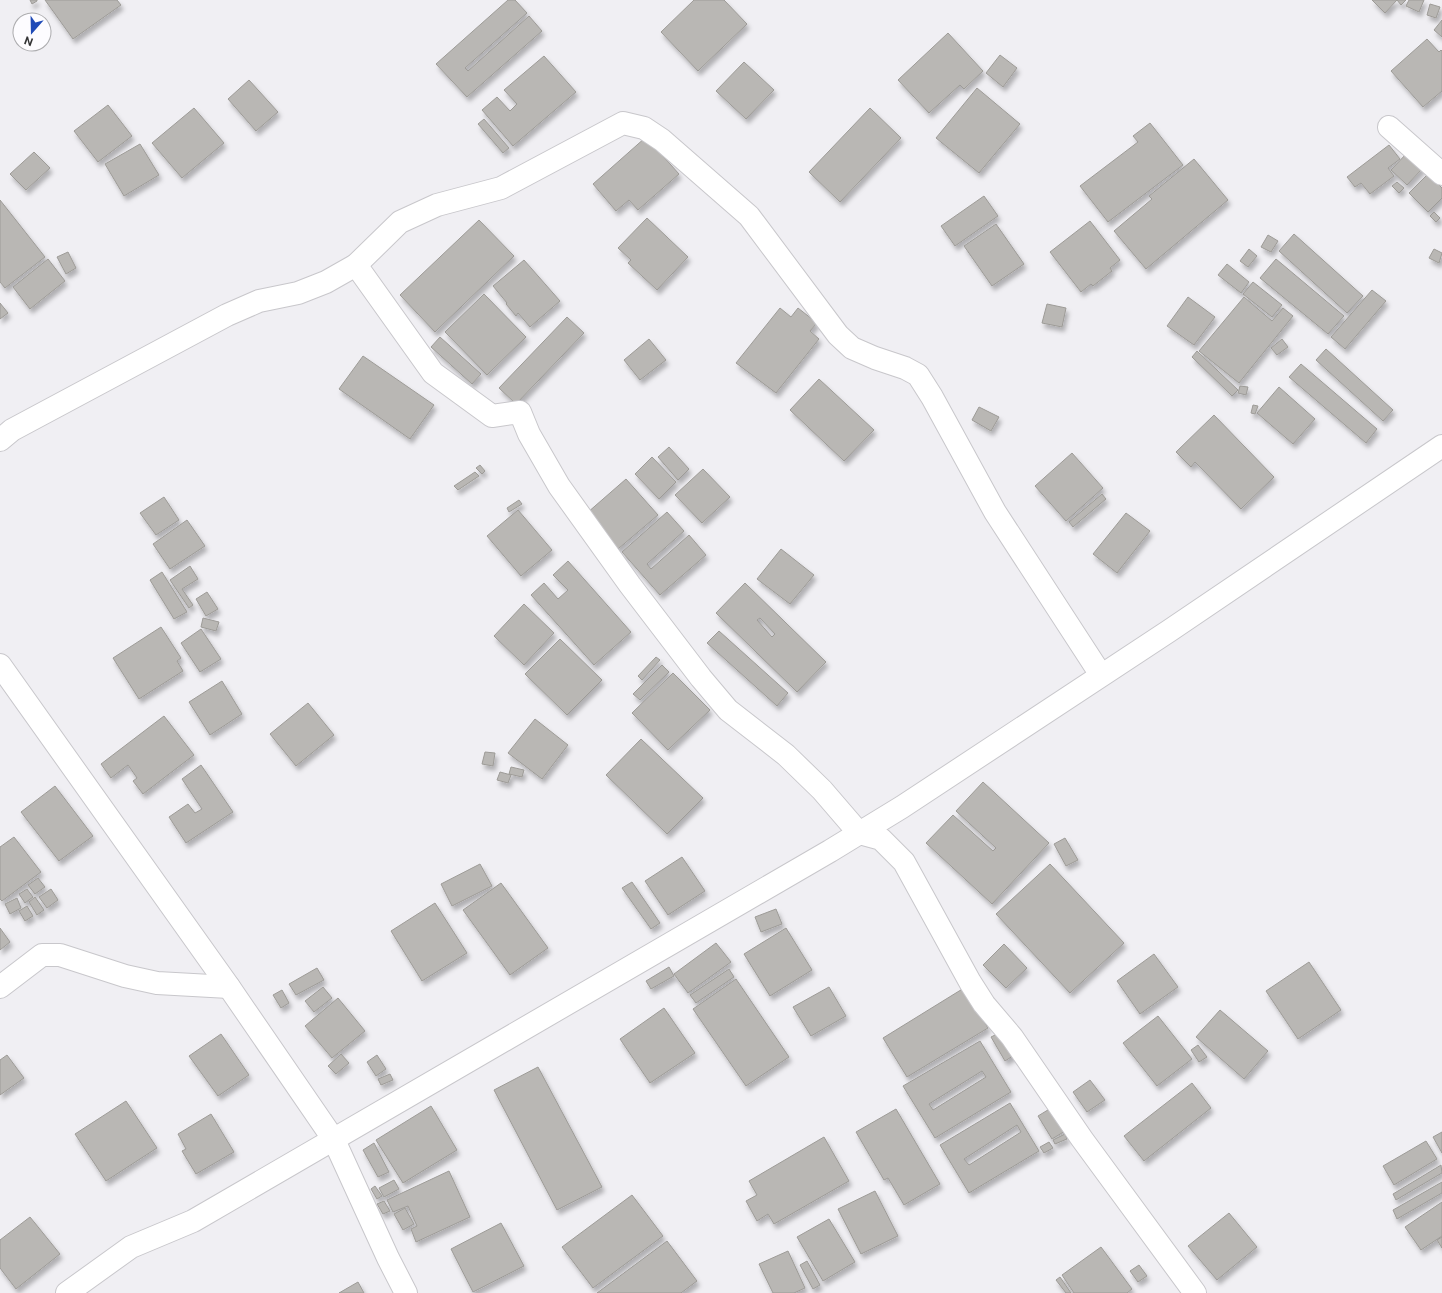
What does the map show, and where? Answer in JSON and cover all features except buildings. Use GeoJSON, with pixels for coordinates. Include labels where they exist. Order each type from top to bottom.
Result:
{"type":"FeatureCollection","features":[{"type":"Feature","properties":{"kind":"street"},"geometry":{"type":"LineString","coordinates":[[0,440],[12,430],[227,315],[259,301],[298,293],[326,282],[356,265],[400,222],[437,205],[501,188],[623,123],[644,128],[662,140],[750,216],[838,335],[852,348],[875,358],[905,368],[918,375],[932,397],[995,512],[1101,675]]}},
{"type":"Feature","properties":{"kind":"street"},"geometry":{"type":"LineString","coordinates":[[1389,127],[1442,174]]}},
{"type":"Feature","properties":{"kind":"street"},"geometry":{"type":"LineString","coordinates":[[356,265],[433,373],[492,416],[520,412],[529,434],[559,486],[630,585],[701,678],[728,710],[786,755],[822,790],[859,833],[881,839],[904,862],[984,1004],[1012,1037],[1082,1139],[1195,1293]]}},
{"type":"Feature","properties":{"kind":"street"},"geometry":{"type":"LineString","coordinates":[[67,1293],[132,1247],[193,1221],[802,867],[902,807],[1169,631],[1442,446]]}},
{"type":"Feature","properties":{"kind":"street"},"geometry":{"type":"LineString","coordinates":[[0,666],[100,804],[229,987],[334,1140],[388,1258],[406,1293]]}},
{"type":"Feature","properties":{"kind":"street"},"geometry":{"type":"LineString","coordinates":[[0,987],[42,955],[60,955],[126,976],[157,983],[229,987]]}}]}
